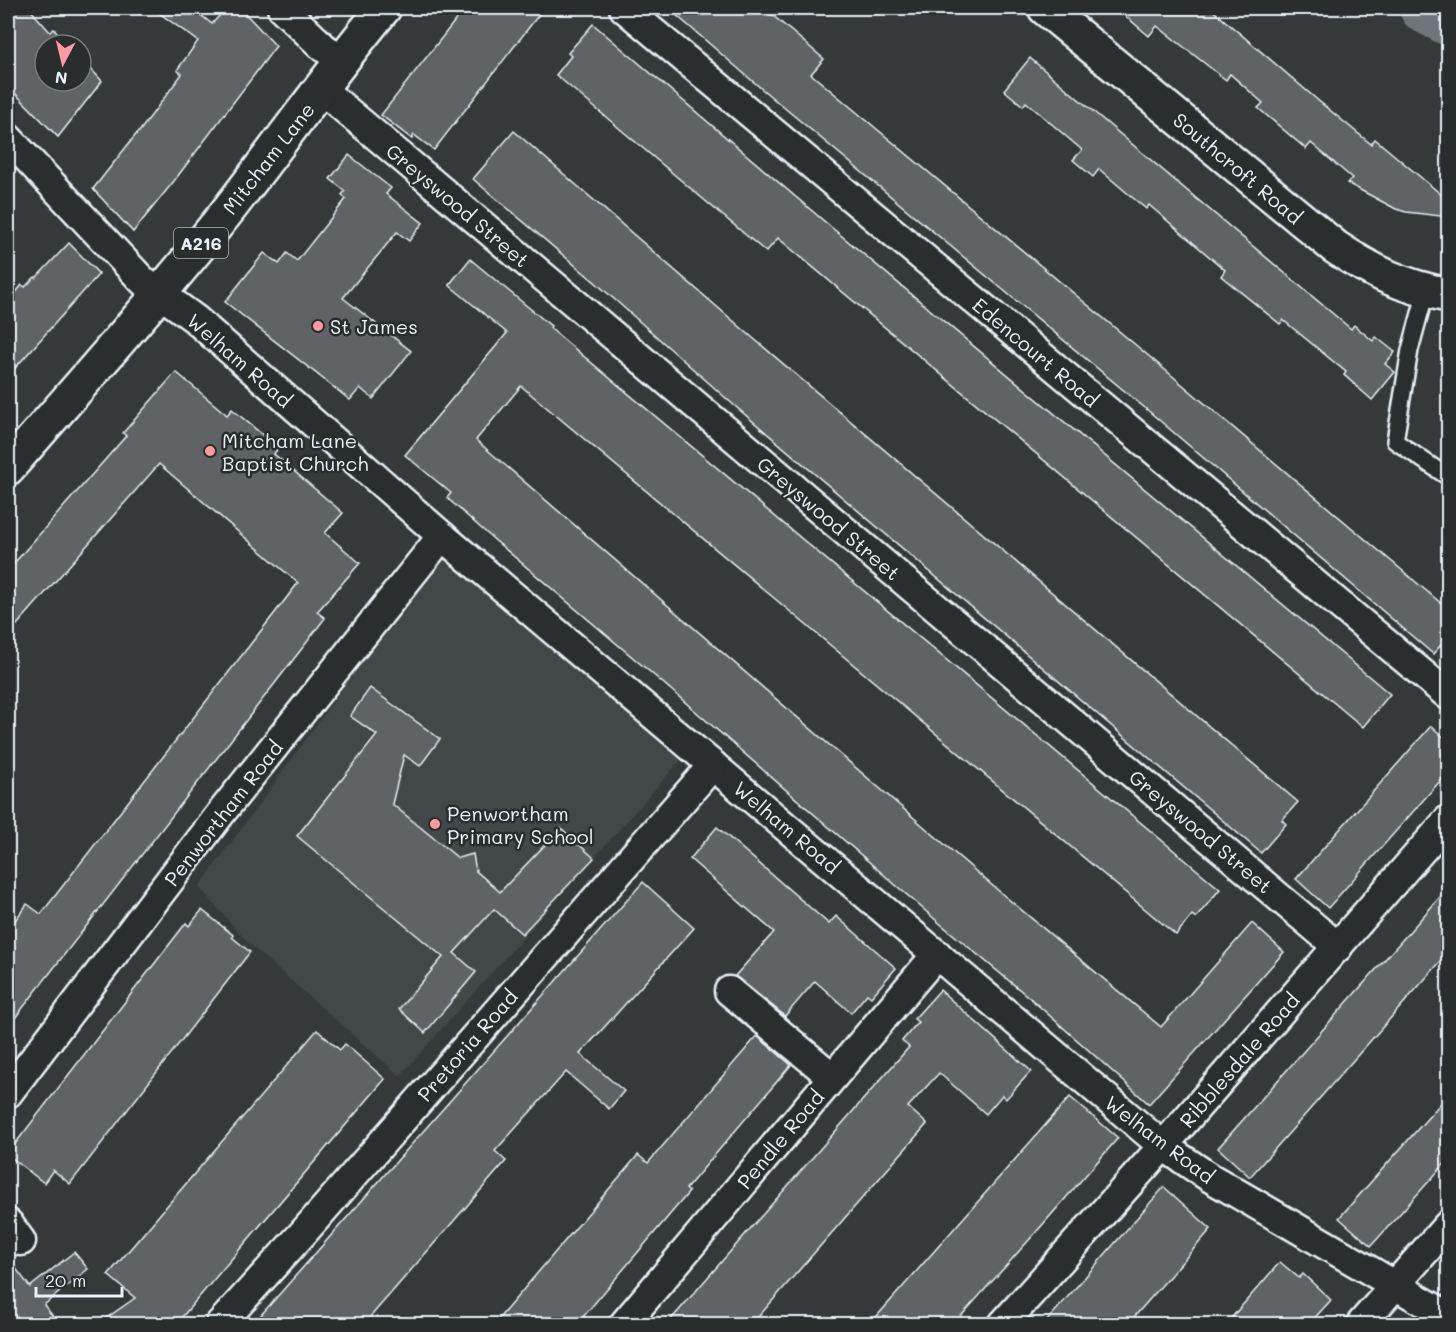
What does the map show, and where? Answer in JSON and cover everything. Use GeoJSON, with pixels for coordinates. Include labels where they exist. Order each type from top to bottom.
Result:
{"type":"FeatureCollection","features":[{"type":"Feature","properties":{"kind":"main road","name":"Mitcham Lane"},"geometry":{"type":"LineString","coordinates":[[8,468],[106,358],[227,211],[341,60],[384,8]]}},
{"type":"Feature","properties":{"kind":"main road","name":"Southcroft Road"},"geometry":{"type":"LineString","coordinates":[[1045,8],[1335,247],[1382,276],[1437,293]]}},
{"type":"Feature","properties":{"kind":"street"},"geometry":{"type":"LineString","coordinates":[[282,8],[323,47],[341,60]]}},
{"type":"Feature","properties":{"kind":"street","name":"Edencourt Road"},"geometry":{"type":"LineString","coordinates":[[624,8],[1449,695]]}},
{"type":"Feature","properties":{"kind":"street","name":"Greyswood Street"},"geometry":{"type":"LineString","coordinates":[[321,89],[1338,947]]}},
{"type":"Feature","properties":{"kind":"street","name":"Welham Road"},"geometry":{"type":"LineString","coordinates":[[8,138],[131,269],[195,319],[442,536],[1163,1146],[1209,1177],[1449,1316]]}},
{"type":"Feature","properties":{"kind":"street","name":"Penwortham Road"},"geometry":{"type":"LineString","coordinates":[[8,1093],[221,813],[442,536]]}},
{"type":"Feature","properties":{"kind":"street","name":"Pretoria Road"},"geometry":{"type":"LineString","coordinates":[[220,1324],[303,1233],[713,765]]}},
{"type":"Feature","properties":{"kind":"street","name":"Ribblesdale Road"},"geometry":{"type":"LineString","coordinates":[[1003,1324],[1163,1146],[1449,820]]}},
{"type":"Feature","properties":{"kind":"street","name":"Pendle Road"},"geometry":{"type":"LineString","coordinates":[[624,1324],[831,1076],[937,954]]}},
{"type":"Feature","properties":{"kind":"street"},"geometry":{"type":"LineString","coordinates":[[729,991],[831,1076]]}},
{"type":"Feature","properties":{"kind":"street"},"geometry":{"type":"LineString","coordinates":[[1361,1324],[1449,1225]]}},
{"type":"Feature","properties":{"kind":"lane"},"geometry":{"type":"LineString","coordinates":[[1437,293],[1410,350],[1395,441],[1449,477]]}},
{"type":"Feature","properties":{"kind":"shaded area","name":"Penwortham Primary School"},"geometry":{"type":"Polygon","coordinates":[[[442,551],[681,760],[400,1076],[250,945],[199,887],[442,551]]]}},
{"type":"Feature","properties":{"kind":"building"},"geometry":{"type":"Polygon","coordinates":[[[17,8],[29,8],[50,32],[54,29],[58,33],[33,33],[33,93],[93,93],[58,137],[8,86],[8,16],[17,8]]]}},
{"type":"Feature","properties":{"kind":"building"},"geometry":{"type":"Polygon","coordinates":[[[152,8],[192,8],[212,24],[226,8],[240,8],[276,46],[133,232],[93,189],[182,74],[177,70],[198,41],[152,8]]]}},
{"type":"Feature","properties":{"kind":"building"},"geometry":{"type":"Polygon","coordinates":[[[465,8],[544,8],[434,150],[414,135],[412,139],[381,115],[465,8]]]}},
{"type":"Feature","properties":{"kind":"building"},"geometry":{"type":"Polygon","coordinates":[[[668,8],[764,8],[824,59],[811,74],[1449,610],[1449,636],[1433,654],[1145,408],[668,8]]]}},
{"type":"Feature","properties":{"kind":"building"},"geometry":{"type":"Polygon","coordinates":[[[1116,8],[1210,8],[1371,144],[1375,139],[1449,201],[1449,217],[1396,209],[1347,183],[1352,178],[1311,143],[1306,149],[1258,108],[1263,103],[1230,74],[1226,80],[1157,26],[1149,36],[1116,8]]]}},
{"type":"Feature","properties":{"kind":"building"},"geometry":{"type":"Polygon","coordinates":[[[593,24],[831,227],[1390,694],[1363,727],[778,238],[766,252],[556,75],[571,56],[568,53],[593,24]]]}},
{"type":"Feature","properties":{"kind":"building"},"geometry":{"type":"Polygon","coordinates":[[[1030,58],[1351,329],[1354,325],[1373,341],[1376,337],[1395,352],[1385,364],[1395,372],[1372,400],[1344,375],[1346,372],[1283,320],[1280,324],[1221,276],[1225,270],[1149,205],[1146,209],[1099,169],[1093,177],[1073,160],[1082,150],[1026,102],[1023,106],[1004,90],[1030,58]]]}},
{"type":"Feature","properties":{"kind":"building"},"geometry":{"type":"Polygon","coordinates":[[[93,71],[102,81],[93,92],[93,71]]]}},
{"type":"Feature","properties":{"kind":"building"},"geometry":{"type":"Polygon","coordinates":[[[514,131],[753,338],[1298,802],[1282,820],[1286,824],[1261,853],[736,407],[596,283],[473,179],[514,131]]]}},
{"type":"Feature","properties":{"kind":"building","name":"St James"},"geometry":{"type":"Polygon","coordinates":[[[349,155],[391,188],[386,194],[423,223],[409,241],[397,232],[343,298],[411,351],[373,399],[360,388],[350,400],[225,302],[264,253],[279,264],[287,253],[297,261],[346,199],[342,195],[345,191],[330,179],[349,155]]]}},
{"type":"Feature","properties":{"kind":"building"},"geometry":{"type":"Polygon","coordinates":[[[69,243],[99,274],[8,376],[8,302],[22,285],[25,287],[36,278],[69,243]]]}},
{"type":"Feature","properties":{"kind":"building"},"geometry":{"type":"Polygon","coordinates":[[[470,259],[1220,889],[1196,918],[1192,915],[1176,935],[521,386],[476,440],[994,887],[1161,1027],[1252,923],[1284,952],[1149,1104],[1031,999],[937,921],[491,537],[447,498],[451,493],[405,455],[507,333],[449,285],[470,259]]]}},
{"type":"Feature","properties":{"kind":"building"},"geometry":{"type":"Polygon","coordinates":[[[176,372],[227,415],[232,409],[278,448],[274,454],[343,513],[325,533],[360,563],[317,612],[325,618],[307,642],[8,1027],[8,930],[27,904],[41,914],[298,583],[159,464],[8,635],[8,570],[126,436],[123,433],[176,372]]]}},
{"type":"Feature","properties":{"kind":"building"},"geometry":{"type":"Polygon","coordinates":[[[370,688],[440,739],[420,766],[404,755],[392,804],[458,858],[473,854],[476,871],[500,892],[561,828],[594,858],[522,934],[494,909],[454,953],[476,972],[425,1033],[399,1009],[443,957],[297,836],[377,735],[350,716],[370,688]]]}},
{"type":"Feature","properties":{"kind":"building"},"geometry":{"type":"Polygon","coordinates":[[[1431,726],[1449,742],[1449,771],[1328,908],[1296,879],[1431,726]]]}},
{"type":"Feature","properties":{"kind":"building"},"geometry":{"type":"Polygon","coordinates":[[[717,827],[829,924],[836,916],[896,968],[871,997],[867,994],[851,1013],[815,981],[785,1016],[735,976],[774,932],[690,859],[717,827]]]}},
{"type":"Feature","properties":{"kind":"building"},"geometry":{"type":"Polygon","coordinates":[[[643,882],[694,928],[580,1054],[624,1091],[609,1109],[566,1072],[495,1151],[506,1161],[364,1324],[253,1324],[643,882]]]}},
{"type":"Feature","properties":{"kind":"building"},"geometry":{"type":"Polygon","coordinates":[[[1449,887],[1449,952],[1250,1177],[1218,1148],[1449,887]]]}},
{"type":"Feature","properties":{"kind":"building"},"geometry":{"type":"Polygon","coordinates":[[[202,910],[250,952],[70,1184],[53,1170],[44,1183],[8,1153],[186,923],[189,926],[202,910]]]}},
{"type":"Feature","properties":{"kind":"building"},"geometry":{"type":"Polygon","coordinates":[[[940,990],[1031,1071],[1006,1099],[1002,1095],[986,1114],[939,1073],[908,1107],[927,1124],[752,1324],[667,1324],[909,1047],[902,1041],[918,1022],[914,1019],[940,990]]]}},
{"type":"Feature","properties":{"kind":"building"},"geometry":{"type":"Polygon","coordinates":[[[317,1030],[340,1050],[345,1044],[385,1079],[176,1324],[98,1324],[135,1298],[108,1275],[317,1030]]]}},
{"type":"Feature","properties":{"kind":"building"},"geometry":{"type":"Polygon","coordinates":[[[757,1036],[791,1065],[686,1189],[689,1192],[577,1324],[494,1324],[638,1155],[648,1163],[757,1036]]]}},
{"type":"Feature","properties":{"kind":"building"},"geometry":{"type":"Polygon","coordinates":[[[1449,1094],[1449,1159],[1371,1246],[1339,1218],[1449,1094]]]}},
{"type":"Feature","properties":{"kind":"building"},"geometry":{"type":"Polygon","coordinates":[[[1070,1097],[1118,1138],[1038,1230],[954,1324],[870,1324],[1070,1097]]]}},
{"type":"Feature","properties":{"kind":"building"},"geometry":{"type":"Polygon","coordinates":[[[1164,1187],[1211,1229],[1128,1324],[1044,1324],[1164,1187]]]}},
{"type":"Feature","properties":{"kind":"building"},"geometry":{"type":"Polygon","coordinates":[[[74,1252],[88,1269],[44,1305],[59,1324],[8,1324],[8,1258],[30,1287],[74,1252]]]}},
{"type":"Feature","properties":{"kind":"building"},"geometry":{"type":"Polygon","coordinates":[[[1280,1262],[1299,1278],[1303,1274],[1331,1300],[1309,1324],[1226,1324],[1280,1262]]]}},
{"type":"Feature","properties":{"kind":"waterway"},"geometry":{"type":"LineString","coordinates":[[1425,8],[1448,20]]}},
{"type":"Feature","properties":{"kind":"place","name":"St James"},"geometry":{"type":"Point","coordinates":[318,326]}},
{"type":"Feature","properties":{"kind":"place","name":"Mitcham Lane Baptist Church"},"geometry":{"type":"Point","coordinates":[210,451]}},
{"type":"Feature","properties":{"kind":"place","name":"Penwortham Primary School"},"geometry":{"type":"Point","coordinates":[435,824]}}]}
